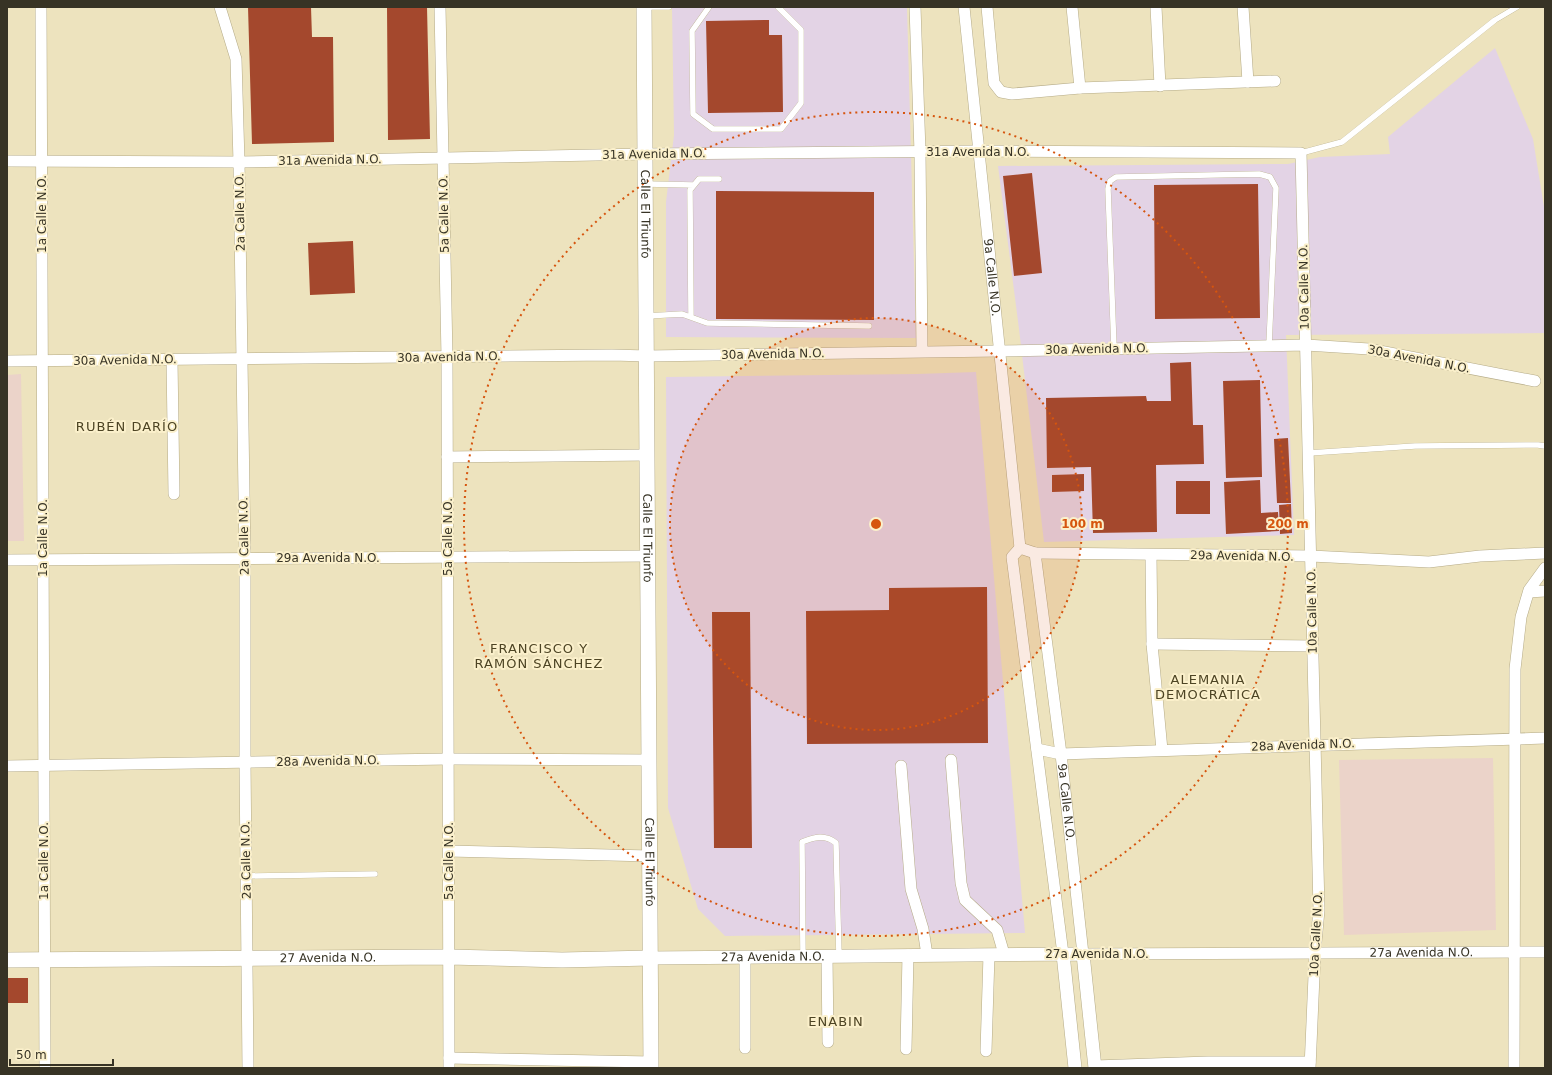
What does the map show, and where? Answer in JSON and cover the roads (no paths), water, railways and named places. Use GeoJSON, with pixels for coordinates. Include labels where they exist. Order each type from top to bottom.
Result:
{"type":"FeatureCollection","features":[{"type":"Feature","properties":{"kind":"main road","name":"Calle El Triunfo"},"geometry":{"type":"LineString","coordinates":[[644,7],[649,556],[651,1065]]}},
{"type":"Feature","properties":{"kind":"main road","name":"27 Avenida N.O."},"geometry":{"type":"LineString","coordinates":[[7,960],[449,958],[562,960],[650,958]]}},
{"type":"Feature","properties":{"kind":"street","name":"1a Calle N.O."},"geometry":{"type":"LineString","coordinates":[[41,7],[45,1068]]}},
{"type":"Feature","properties":{"kind":"street","name":"2a Calle N.O."},"geometry":{"type":"LineString","coordinates":[[220,7],[236,59],[239,162],[245,558],[248,1068]]}},
{"type":"Feature","properties":{"kind":"street","name":"5a Calle N.O."},"geometry":{"type":"LineString","coordinates":[[440,7],[447,357],[449,1063]]}},
{"type":"Feature","properties":{"kind":"street"},"geometry":{"type":"LineString","coordinates":[[915,7],[920,152],[922,351]]}},
{"type":"Feature","properties":{"kind":"street","name":"9a Calle N.O."},"geometry":{"type":"LineString","coordinates":[[964,7],[1020,548],[1012,557],[1063,954],[1074,1068]]}},
{"type":"Feature","properties":{"kind":"street"},"geometry":{"type":"LineString","coordinates":[[987,7],[994,83],[1001,92],[1012,94],[1080,88],[1275,81]]}},
{"type":"Feature","properties":{"kind":"street"},"geometry":{"type":"LineString","coordinates":[[1072,7],[1080,88]]}},
{"type":"Feature","properties":{"kind":"street"},"geometry":{"type":"LineString","coordinates":[[1156,7],[1160,86]]}},
{"type":"Feature","properties":{"kind":"street"},"geometry":{"type":"LineString","coordinates":[[1243,7],[1248,82]]}},
{"type":"Feature","properties":{"kind":"street","name":"31a Avenida N.O."},"geometry":{"type":"LineString","coordinates":[[7,161],[239,162],[646,154],[978,151],[1301,153]]}},
{"type":"Feature","properties":{"kind":"street","name":"10a Calle N.O."},"geometry":{"type":"LineString","coordinates":[[1301,153],[1319,910],[1315,953],[1310,1065]]}},
{"type":"Feature","properties":{"kind":"street","name":"30a Avenida N.O."},"geometry":{"type":"LineString","coordinates":[[7,361],[612,355],[647,356],[999,351],[1306,344],[1369,349],[1535,381]]}},
{"type":"Feature","properties":{"kind":"street"},"geometry":{"type":"LineString","coordinates":[[172,360],[174,494]]}},
{"type":"Feature","properties":{"kind":"street"},"geometry":{"type":"LineString","coordinates":[[447,457],[648,455]]}},
{"type":"Feature","properties":{"kind":"street"},"geometry":{"type":"LineString","coordinates":[[1020,548],[1035,553]]}},
{"type":"Feature","properties":{"kind":"street","name":"9a Calle N.O."},"geometry":{"type":"LineString","coordinates":[[1035,553],[1061,754],[1095,1067]]}},
{"type":"Feature","properties":{"kind":"street","name":"29a Avenida N.O."},"geometry":{"type":"LineString","coordinates":[[1035,553],[1311,556],[1429,562],[1480,556],[1545,553]]}},
{"type":"Feature","properties":{"kind":"street"},"geometry":{"type":"LineString","coordinates":[[1151,555],[1152,644],[1162,750]]}},
{"type":"Feature","properties":{"kind":"street","name":"29a Avenida N.O."},"geometry":{"type":"LineString","coordinates":[[7,560],[649,556]]}},
{"type":"Feature","properties":{"kind":"street"},"geometry":{"type":"LineString","coordinates":[[1514,1068],[1515,669],[1521,617],[1529,592],[1545,568]]}},
{"type":"Feature","properties":{"kind":"street"},"geometry":{"type":"LineString","coordinates":[[1529,592],[1545,592]]}},
{"type":"Feature","properties":{"kind":"street"},"geometry":{"type":"LineString","coordinates":[[1152,644],[1313,646]]}},
{"type":"Feature","properties":{"kind":"street","name":"28a Avenida N.O."},"geometry":{"type":"LineString","coordinates":[[1037,748],[1061,754],[1315,744],[1545,738]]}},
{"type":"Feature","properties":{"kind":"street","name":"28a Avenida N.O."},"geometry":{"type":"LineString","coordinates":[[7,766],[449,759],[649,760]]}},
{"type":"Feature","properties":{"kind":"street"},"geometry":{"type":"LineString","coordinates":[[952,760],[961,883],[965,900],[997,930],[1004,954]]}},
{"type":"Feature","properties":{"kind":"street"},"geometry":{"type":"LineString","coordinates":[[901,766],[911,889],[923,930],[927,955]]}},
{"type":"Feature","properties":{"kind":"street"},"geometry":{"type":"LineString","coordinates":[[449,851],[650,856]]}},
{"type":"Feature","properties":{"kind":"street","name":"27a Avenida N.O."},"geometry":{"type":"LineString","coordinates":[[650,958],[989,954],[1545,952]]}},
{"type":"Feature","properties":{"kind":"street"},"geometry":{"type":"LineString","coordinates":[[986,1051],[989,954]]}},
{"type":"Feature","properties":{"kind":"street"},"geometry":{"type":"LineString","coordinates":[[906,1049],[908,955]]}},
{"type":"Feature","properties":{"kind":"street"},"geometry":{"type":"LineString","coordinates":[[828,1042],[833,956]]}},
{"type":"Feature","properties":{"kind":"street"},"geometry":{"type":"LineString","coordinates":[[745,957],[745,1048]]}},
{"type":"Feature","properties":{"kind":"street"},"geometry":{"type":"LineString","coordinates":[[449,1063],[651,1065]]}},
{"type":"Feature","properties":{"kind":"street"},"geometry":{"type":"LineString","coordinates":[[1095,1067],[1310,1065]]}},
{"type":"Feature","properties":{"kind":"lane"},"geometry":{"type":"LineString","coordinates":[[644,7],[669,7]]}},
{"type":"Feature","properties":{"kind":"lane"},"geometry":{"type":"LineString","coordinates":[[709,7],[692,31],[693,114],[713,129],[781,129],[802,103],[801,30],[778,7]]}},
{"type":"Feature","properties":{"kind":"lane"},"geometry":{"type":"LineString","coordinates":[[1301,153],[1342,142],[1495,20],[1517,7]]}},
{"type":"Feature","properties":{"kind":"lane"},"geometry":{"type":"LineString","coordinates":[[1114,348],[1108,189],[1110,181],[1116,177],[1259,174],[1270,177],[1276,188],[1270,345]]}},
{"type":"Feature","properties":{"kind":"lane"},"geometry":{"type":"LineString","coordinates":[[691,317],[690,190],[699,179],[719,179]]}},
{"type":"Feature","properties":{"kind":"lane"},"geometry":{"type":"LineString","coordinates":[[646,184],[694,185]]}},
{"type":"Feature","properties":{"kind":"lane"},"geometry":{"type":"LineString","coordinates":[[646,316],[682,314],[707,323],[868,326]]}},
{"type":"Feature","properties":{"kind":"lane"},"geometry":{"type":"LineString","coordinates":[[1309,453],[1415,446],[1545,446]]}},
{"type":"Feature","properties":{"kind":"lane"},"geometry":{"type":"LineString","coordinates":[[803,956],[802,842],[813,837],[830,838],[836,843],[833,956]]}},
{"type":"Feature","properties":{"kind":"lane"},"geometry":{"type":"LineString","coordinates":[[247,876],[375,874]]}},
{"type":"Feature","properties":{"kind":"district","name":"RUBÉN DARÍO"},"geometry":{"type":"Point","coordinates":[127,426]}},
{"type":"Feature","properties":{"kind":"district","name":"FRANCISCO Y RAMÓN SÁNCHEZ"},"geometry":{"type":"Point","coordinates":[539,656]}},
{"type":"Feature","properties":{"kind":"district","name":"ALEMANIA DEMOCRÁTICA"},"geometry":{"type":"Point","coordinates":[1208,686]}},
{"type":"Feature","properties":{"kind":"district","name":"ENABIN"},"geometry":{"type":"Point","coordinates":[836,1021]}}]}
